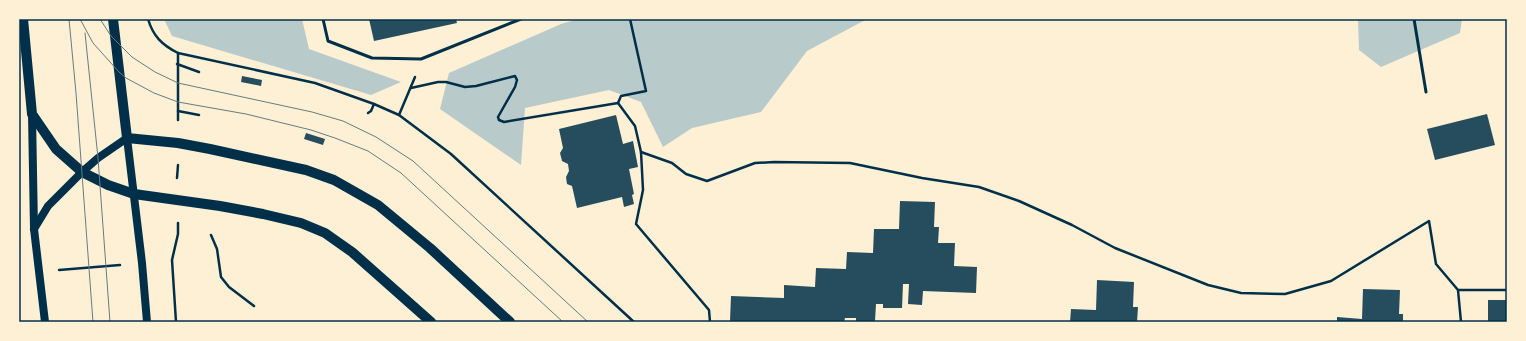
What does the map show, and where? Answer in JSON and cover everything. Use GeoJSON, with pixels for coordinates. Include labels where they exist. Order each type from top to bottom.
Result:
{"type":"FeatureCollection","features":[{"type":"Feature","properties":{"kind":"main road"},"geometry":{"type":"LineString","coordinates":[[23,19],[32,114],[34,229],[45,322]]}},
{"type":"Feature","properties":{"kind":"main road"},"geometry":{"type":"LineString","coordinates":[[113,19],[142,263],[147,322]]}},
{"type":"Feature","properties":{"kind":"main road"},"geometry":{"type":"LineString","coordinates":[[32,114],[56,150],[82,172],[108,184],[134,194],[263,214],[302,223],[325,233],[352,252],[431,322]]}},
{"type":"Feature","properties":{"kind":"main road"},"geometry":{"type":"LineString","coordinates":[[34,229],[48,206],[82,172],[98,158],[127,138],[210,148],[306,170],[334,180],[378,204],[430,248],[510,322]]}},
{"type":"Feature","properties":{"kind":"lane"},"geometry":{"type":"LineString","coordinates":[[323,19],[328,40],[364,55],[372,58],[421,59],[521,19]]}},
{"type":"Feature","properties":{"kind":"lane"},"geometry":{"type":"LineString","coordinates":[[1414,19],[1426,92]]}},
{"type":"Feature","properties":{"kind":"path"},"geometry":{"type":"LineString","coordinates":[[148,19],[151,29],[161,43],[178,52],[315,83],[374,104],[399,115],[451,154],[634,322]]}},
{"type":"Feature","properties":{"kind":"path"},"geometry":{"type":"LineString","coordinates":[[618,103],[621,96],[646,91],[630,19]]}},
{"type":"Feature","properties":{"kind":"path"},"geometry":{"type":"LineString","coordinates":[[399,115],[411,88],[421,59]]}},
{"type":"Feature","properties":{"kind":"path"},"geometry":{"type":"LineString","coordinates":[[178,64],[199,72]]}},
{"type":"Feature","properties":{"kind":"path"},"geometry":{"type":"LineString","coordinates":[[411,88],[438,82],[446,82],[465,87],[476,86],[515,76],[516,80],[514,87],[498,117],[498,120],[504,122],[618,103]]}},
{"type":"Feature","properties":{"kind":"path"},"geometry":{"type":"LineString","coordinates":[[618,103],[635,126],[641,152],[643,190],[636,224],[709,310],[710,322]]}},
{"type":"Feature","properties":{"kind":"path"},"geometry":{"type":"LineString","coordinates":[[368,113],[374,104]]}},
{"type":"Feature","properties":{"kind":"path"},"geometry":{"type":"LineString","coordinates":[[178,111],[200,115]]}},
{"type":"Feature","properties":{"kind":"path"},"geometry":{"type":"LineString","coordinates":[[641,152],[672,163],[686,174],[708,181],[755,163],[782,162],[850,164],[922,178],[979,186],[1019,201],[1072,225],[1115,248],[1208,285],[1241,293],[1285,294],[1331,281],[1430,221],[1436,264],[1458,290],[1461,322]]}},
{"type":"Feature","properties":{"kind":"path"},"geometry":{"type":"LineString","coordinates":[[211,235],[217,249],[221,277],[229,288],[254,306]]}},
{"type":"Feature","properties":{"kind":"path"},"geometry":{"type":"LineString","coordinates":[[40,272],[172,260],[176,322]]}},
{"type":"Feature","properties":{"kind":"path"},"geometry":{"type":"LineString","coordinates":[[1458,290],[1507,290]]}},
{"type":"Feature","properties":{"kind":"shaded area"},"geometry":{"type":"Polygon","coordinates":[[[164,19],[302,19],[309,49],[401,82],[371,95],[172,36],[164,19]]]}},
{"type":"Feature","properties":{"kind":"shaded area"},"geometry":{"type":"Polygon","coordinates":[[[578,19],[867,19],[807,51],[761,112],[692,128],[663,147],[641,102],[609,90],[525,108],[521,165],[440,109],[449,73],[561,24],[578,19]]]}},
{"type":"Feature","properties":{"kind":"shaded area"},"geometry":{"type":"Polygon","coordinates":[[[1358,19],[1462,19],[1460,33],[1381,67],[1359,50],[1358,19]]]}},
{"type":"Feature","properties":{"kind":"building"},"geometry":{"type":"Polygon","coordinates":[[[369,19],[456,19],[457,23],[374,41],[369,19]]]}},
{"type":"Feature","properties":{"kind":"building"},"geometry":{"type":"Polygon","coordinates":[[[242,76],[262,80],[261,86],[241,82],[242,76]]]}},
{"type":"Feature","properties":{"kind":"building"},"geometry":{"type":"Polygon","coordinates":[[[1487,114],[1495,145],[1435,160],[1427,129],[1487,114]]]}},
{"type":"Feature","properties":{"kind":"building"},"geometry":{"type":"Polygon","coordinates":[[[616,115],[623,144],[633,141],[638,167],[629,169],[634,194],[632,195],[634,204],[624,207],[622,197],[577,208],[572,186],[567,184],[566,177],[569,171],[568,164],[562,161],[560,153],[563,148],[559,129],[616,115]]]}},
{"type":"Feature","properties":{"kind":"building"},"geometry":{"type":"Polygon","coordinates":[[[306,133],[325,139],[323,145],[304,139],[306,133]]]}},
{"type":"Feature","properties":{"kind":"building"},"geometry":{"type":"Polygon","coordinates":[[[900,201],[935,202],[934,227],[939,227],[938,243],[955,243],[954,266],[977,267],[976,293],[923,291],[922,305],[908,304],[909,284],[903,284],[902,308],[883,308],[883,304],[876,304],[875,321],[856,321],[856,318],[845,318],[844,322],[730,321],[731,296],[784,298],[784,285],[815,287],[816,268],[846,269],[847,252],[873,253],[874,229],[899,229],[900,201]]]}},
{"type":"Feature","properties":{"kind":"building"},"geometry":{"type":"Polygon","coordinates":[[[1097,280],[1134,282],[1133,307],[1138,307],[1137,322],[1070,322],[1071,309],[1096,310],[1097,280]]]}},
{"type":"Feature","properties":{"kind":"building"},"geometry":{"type":"Polygon","coordinates":[[[1363,289],[1400,290],[1399,314],[1403,314],[1403,322],[1337,322],[1337,317],[1362,319],[1363,289]]]}},
{"type":"Feature","properties":{"kind":"building"},"geometry":{"type":"Polygon","coordinates":[[[1488,300],[1507,300],[1507,322],[1488,322],[1488,300]]]}},
{"type":"Feature","properties":{"kind":"tram line"},"geometry":{"type":"LineString","coordinates":[[69,19],[93,322]]}},
{"type":"Feature","properties":{"kind":"tram line"},"geometry":{"type":"LineString","coordinates":[[80,19],[93,43],[119,72],[126,78],[154,93],[178,102],[246,114],[311,130],[368,151],[401,173],[563,322]]}},
{"type":"Feature","properties":{"kind":"tram line"},"geometry":{"type":"LineString","coordinates":[[100,19],[111,36],[132,57],[155,72],[178,83],[312,112],[343,121],[376,137],[413,161],[588,322]]}},
{"type":"Feature","properties":{"kind":"tram line"},"geometry":{"type":"LineString","coordinates":[[85,33],[98,158],[110,322]]}}]}
